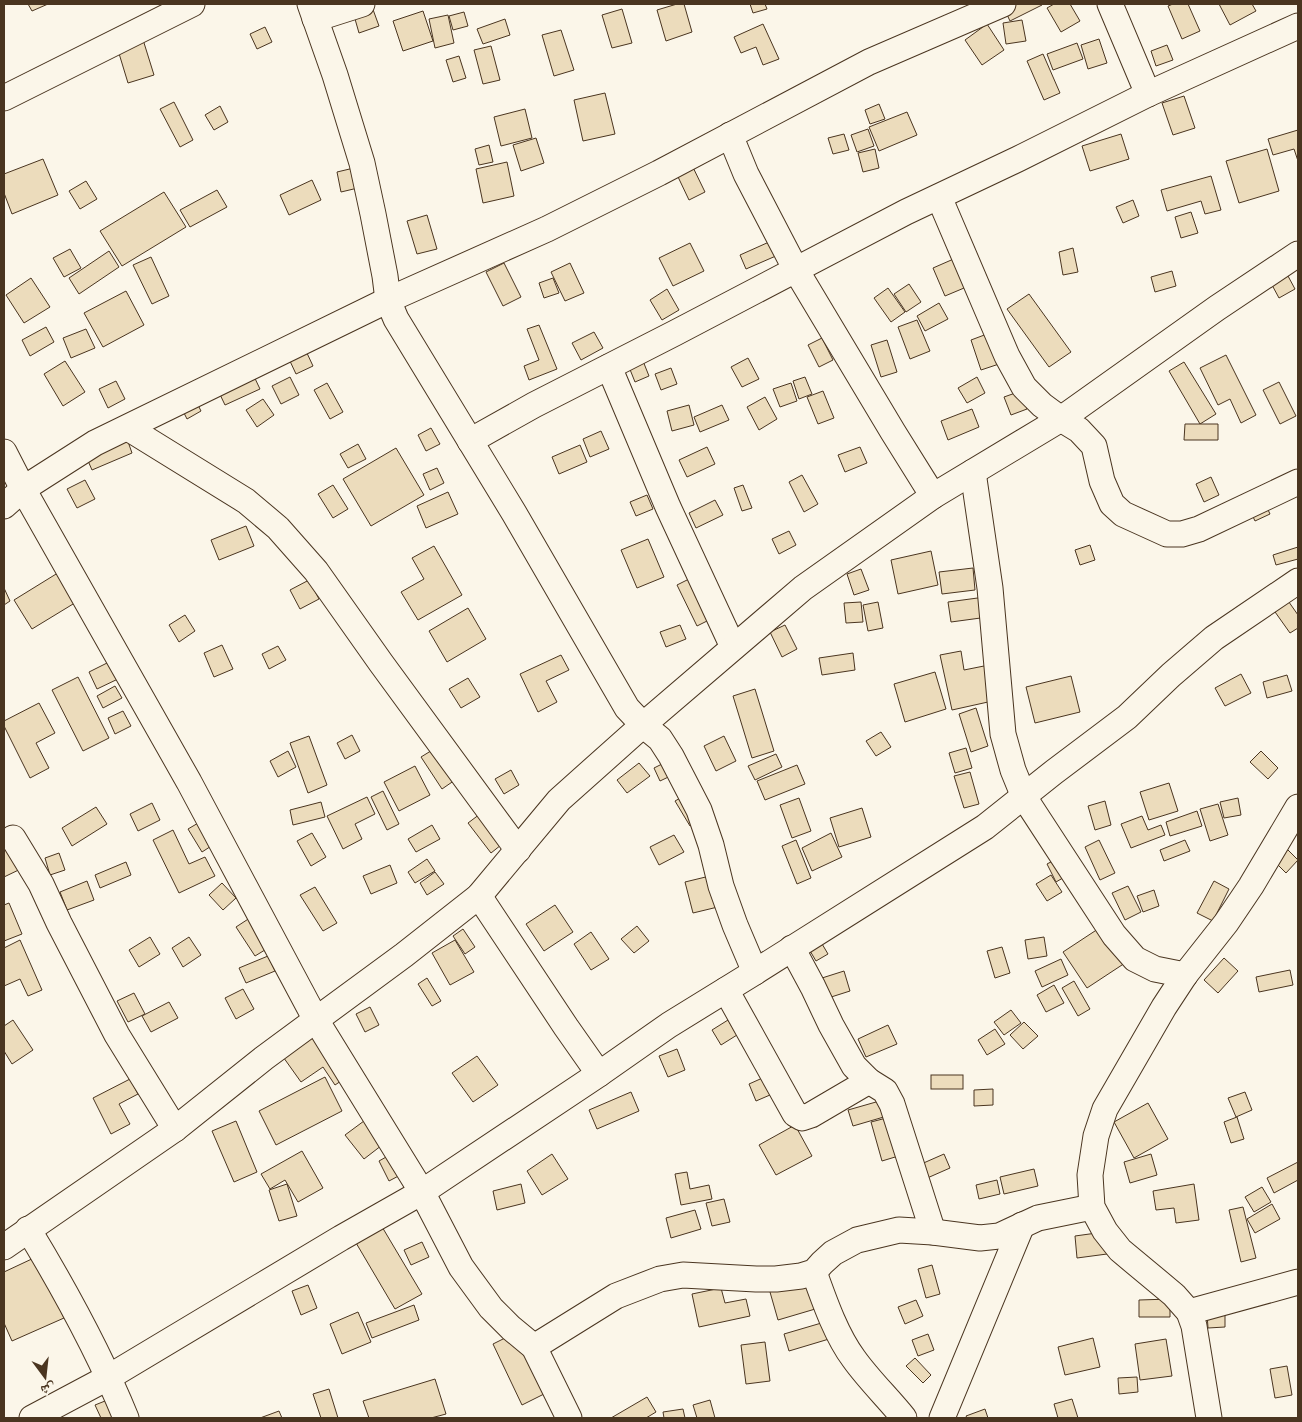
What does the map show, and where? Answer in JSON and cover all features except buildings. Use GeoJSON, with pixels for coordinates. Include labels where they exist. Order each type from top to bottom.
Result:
{"type":"FeatureCollection","features":[{"type":"Feature","properties":{"kind":"street"},"geometry":{"type":"LineString","coordinates":[[7,88],[192,4]]}},
{"type":"Feature","properties":{"kind":"street"},"geometry":{"type":"LineString","coordinates":[[362,4],[312,11],[335,75],[362,163],[388,300],[396,319],[519,522],[627,708],[643,725],[660,738],[672,756],[699,810],[711,845],[721,886],[755,972]]}},
{"type":"Feature","properties":{"kind":"street"},"geometry":{"type":"LineString","coordinates":[[4,506],[23,489],[95,443],[388,300],[547,229],[659,173],[869,62],[1003,4]]}},
{"type":"Feature","properties":{"kind":"street"},"geometry":{"type":"LineString","coordinates":[[1110,4],[1148,94]]}},
{"type":"Feature","properties":{"kind":"street"},"geometry":{"type":"LineString","coordinates":[[470,441],[534,405],[898,216],[1018,160],[1148,94],[1298,26]]}},
{"type":"Feature","properties":{"kind":"street"},"geometry":{"type":"LineString","coordinates":[[730,135],[746,174],[796,270],[893,432],[934,496]]}},
{"type":"Feature","properties":{"kind":"street"},"geometry":{"type":"LineString","coordinates":[[939,197],[1007,356],[1024,387],[1042,405],[1079,430],[1094,446],[1102,481],[1112,504],[1123,514],[1167,534],[1182,534],[1199,529],[1298,482]]}},
{"type":"Feature","properties":{"kind":"street"},"geometry":{"type":"LineString","coordinates":[[4,1247],[176,1128],[264,1058],[404,955],[479,896],[559,800],[643,725],[803,588],[934,496],[1061,419],[1217,308],[1298,254]]}},
{"type":"Feature","properties":{"kind":"street"},"geometry":{"type":"LineString","coordinates":[[609,367],[668,507],[733,647]]}},
{"type":"Feature","properties":{"kind":"street"},"geometry":{"type":"LineString","coordinates":[[128,428],[246,501],[278,528],[316,571],[380,663],[518,850]]}},
{"type":"Feature","properties":{"kind":"street"},"geometry":{"type":"LineString","coordinates":[[4,452],[23,489],[190,782],[316,1020],[422,1192],[461,1267],[491,1308],[534,1347],[570,1418]]}},
{"type":"Feature","properties":{"kind":"street"},"geometry":{"type":"LineString","coordinates":[[973,472],[990,588],[1003,734],[1013,770],[1024,797],[1114,935],[1135,959],[1156,969],[1185,976]]}},
{"type":"Feature","properties":{"kind":"street"},"geometry":{"type":"LineString","coordinates":[[32,1418],[109,1377],[341,1238],[422,1192],[669,1025],[985,827],[1127,717],[1171,675],[1214,638],[1298,581]]}},
{"type":"Feature","properties":{"kind":"street"},"geometry":{"type":"LineString","coordinates":[[1209,1418],[1194,1326],[1189,1312],[1174,1295],[1120,1250],[1105,1231],[1092,1207],[1090,1175],[1096,1136],[1105,1109],[1164,1007],[1251,886],[1298,807]]}},
{"type":"Feature","properties":{"kind":"street"},"geometry":{"type":"LineString","coordinates":[[13,838],[41,884],[63,931],[117,1034],[176,1128]]}},
{"type":"Feature","properties":{"kind":"street"},"geometry":{"type":"LineString","coordinates":[[479,896],[599,1074]]}},
{"type":"Feature","properties":{"kind":"street"},"geometry":{"type":"LineString","coordinates":[[792,948],[854,1066],[869,1081],[885,1091],[892,1104],[932,1232]]}},
{"type":"Feature","properties":{"kind":"street"},"geometry":{"type":"LineString","coordinates":[[726,990],[795,1114],[802,1118],[818,1111],[869,1081]]}},
{"type":"Feature","properties":{"kind":"street"},"geometry":{"type":"LineString","coordinates":[[534,1347],[616,1296],[660,1279],[683,1275],[776,1279],[801,1276],[814,1272],[832,1253],[857,1240],[899,1230],[980,1238],[999,1236],[1038,1218],[1092,1207]]}},
{"type":"Feature","properties":{"kind":"street"},"geometry":{"type":"LineString","coordinates":[[942,1418],[1022,1225]]}},
{"type":"Feature","properties":{"kind":"street"},"geometry":{"type":"LineString","coordinates":[[28,1229],[83,1325],[109,1377],[126,1418]]}},
{"type":"Feature","properties":{"kind":"street"},"geometry":{"type":"LineString","coordinates":[[814,1272],[825,1305],[853,1358],[904,1418]]}},
{"type":"Feature","properties":{"kind":"street"},"geometry":{"type":"LineString","coordinates":[[1189,1312],[1298,1282]]}}]}
